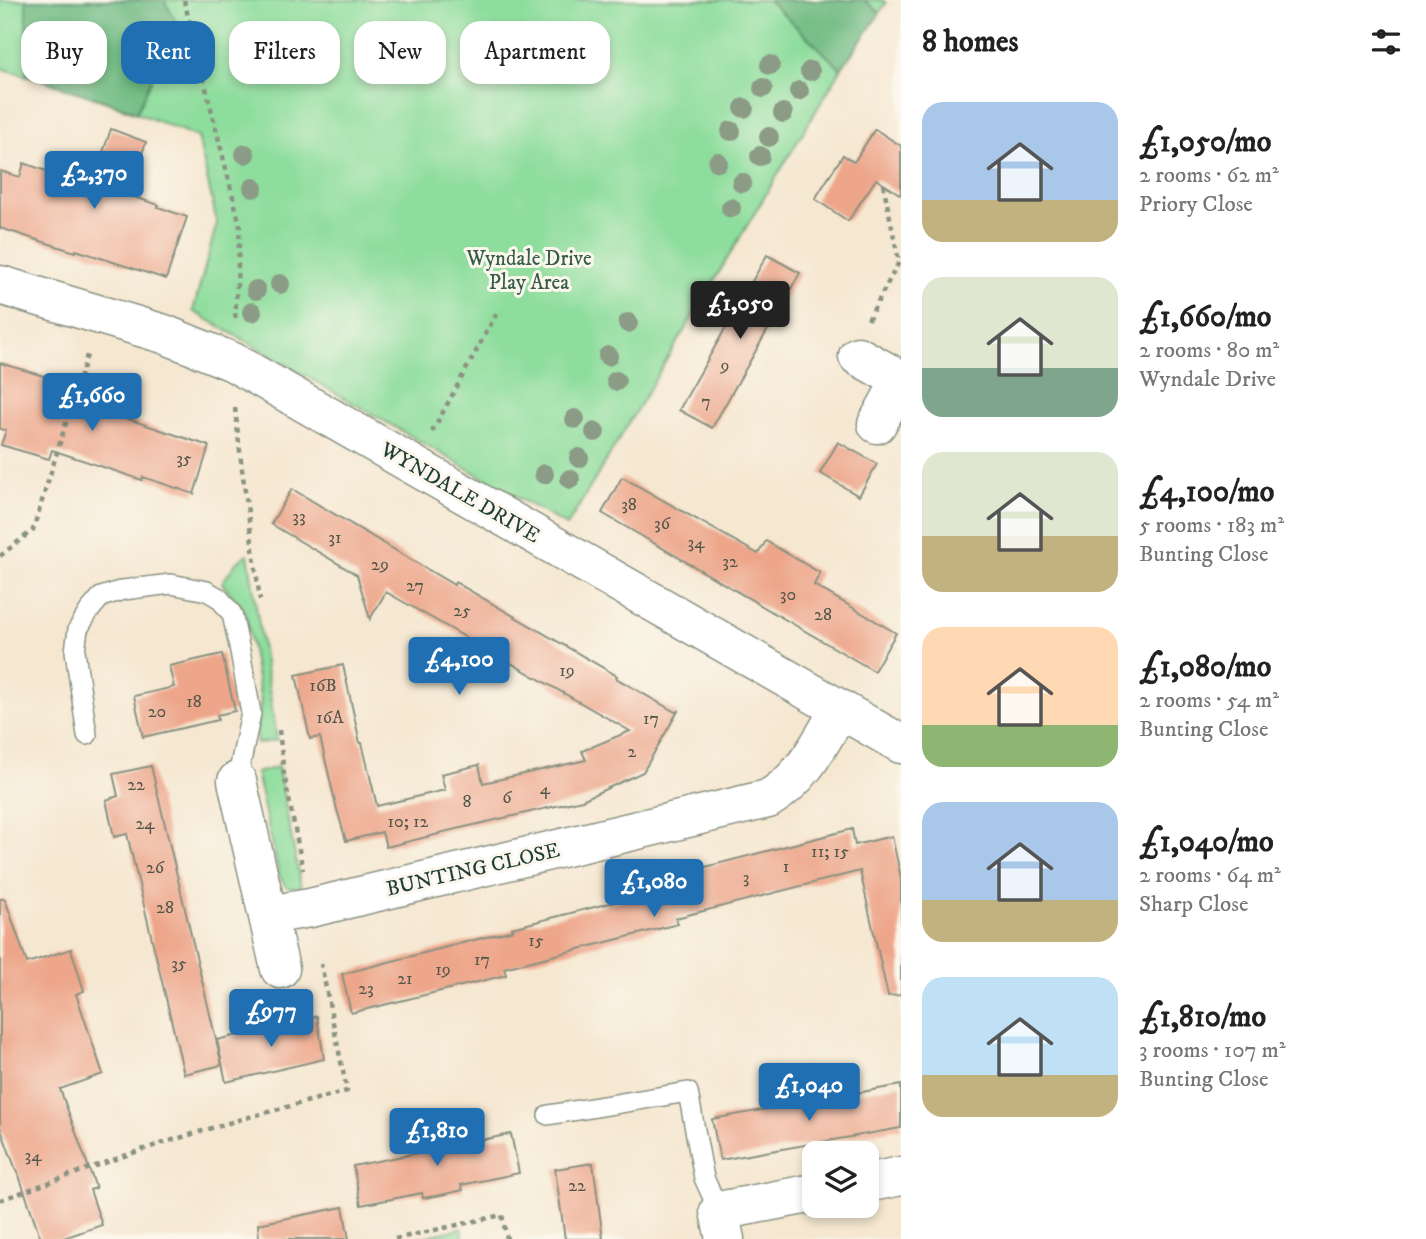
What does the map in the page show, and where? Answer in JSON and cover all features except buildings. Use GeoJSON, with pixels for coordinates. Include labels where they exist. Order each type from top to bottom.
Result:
{"type":"FeatureCollection","features":[{"type":"Feature","properties":{"kind":"street","name":"WYNDALE DRIVE"},"geometry":{"type":"LineString","coordinates":[[0,285],[164,334],[233,362],[901,744]]}},
{"type":"Feature","properties":{"kind":"street"},"geometry":{"type":"LineString","coordinates":[[858,356],[901,380],[877,424]]}},
{"type":"Feature","properties":{"kind":"street","name":"BUNTING CLOSE"},"geometry":{"type":"LineString","coordinates":[[268,915],[310,908],[768,799],[784,789],[797,776],[840,709]]}},
{"type":"Feature","properties":{"kind":"street"},"geometry":{"type":"LineString","coordinates":[[237,780],[280,969]]}},
{"type":"Feature","properties":{"kind":"street"},"geometry":{"type":"LineString","coordinates":[[879,1180],[901,1176]]}},
{"type":"Feature","properties":{"kind":"street"},"geometry":{"type":"LineString","coordinates":[[722,1225],[802,1197]]}},
{"type":"Feature","properties":{"kind":"lane"},"geometry":{"type":"LineString","coordinates":[[88,735],[75,651],[78,629],[89,611],[101,597],[123,590],[171,584],[207,591],[219,598],[232,614],[251,713],[237,780]]}},
{"type":"Feature","properties":{"kind":"lane"},"geometry":{"type":"LineString","coordinates":[[548,1115],[688,1092],[704,1178],[722,1225]]}},
{"type":"Feature","properties":{"kind":"path"},"geometry":{"type":"LineString","coordinates":[[184,0],[240,225],[233,362],[235,410],[261,602]]}},
{"type":"Feature","properties":{"kind":"path"},"geometry":{"type":"LineString","coordinates":[[858,356],[851,352],[899,262],[883,183]]}},
{"type":"Feature","properties":{"kind":"path"},"geometry":{"type":"LineString","coordinates":[[414,466],[498,311]]}},
{"type":"Feature","properties":{"kind":"path"},"geometry":{"type":"LineString","coordinates":[[0,556],[33,530],[100,314]]}},
{"type":"Feature","properties":{"kind":"path"},"geometry":{"type":"LineString","coordinates":[[0,1200],[147,1147],[346,1091],[284,774],[278,722]]}},
{"type":"Feature","properties":{"kind":"path"},"geometry":{"type":"LineString","coordinates":[[395,1239],[502,1215],[507,1239]]}},
{"type":"Feature","properties":{"kind":"green space","name":"Wyndale Drive Play Area"},"geometry":{"type":"Polygon","coordinates":[[[0,0],[882,0],[886,3],[841,69],[567,526],[193,311],[217,223],[198,137],[53,84],[107,84],[107,21],[21,21],[21,74],[0,68],[0,0]]]}},
{"type":"Feature","properties":{"kind":"green space"},"geometry":{"type":"Polygon","coordinates":[[[26,0],[164,0],[175,21],[121,21],[121,84],[150,84],[137,112],[54,84],[107,84],[107,21],[26,21],[26,0]]]}},
{"type":"Feature","properties":{"kind":"green space"},"geometry":{"type":"Polygon","coordinates":[[[768,0],[864,0],[880,13],[841,69],[768,0]]]}},
{"type":"Feature","properties":{"kind":"green space"},"geometry":{"type":"Polygon","coordinates":[[[248,554],[277,740],[257,744],[256,730],[261,702],[246,615],[222,583],[236,563],[248,554]]]}},
{"type":"Feature","properties":{"kind":"green space"},"geometry":{"type":"Polygon","coordinates":[[[278,767],[301,887],[296,888],[287,887],[279,874],[256,773],[278,767]]]}},
{"type":"Feature","properties":{"kind":"green space"},"geometry":{"type":"Polygon","coordinates":[[[462,1228],[462,1239],[415,1239],[462,1228]]]}}]}
